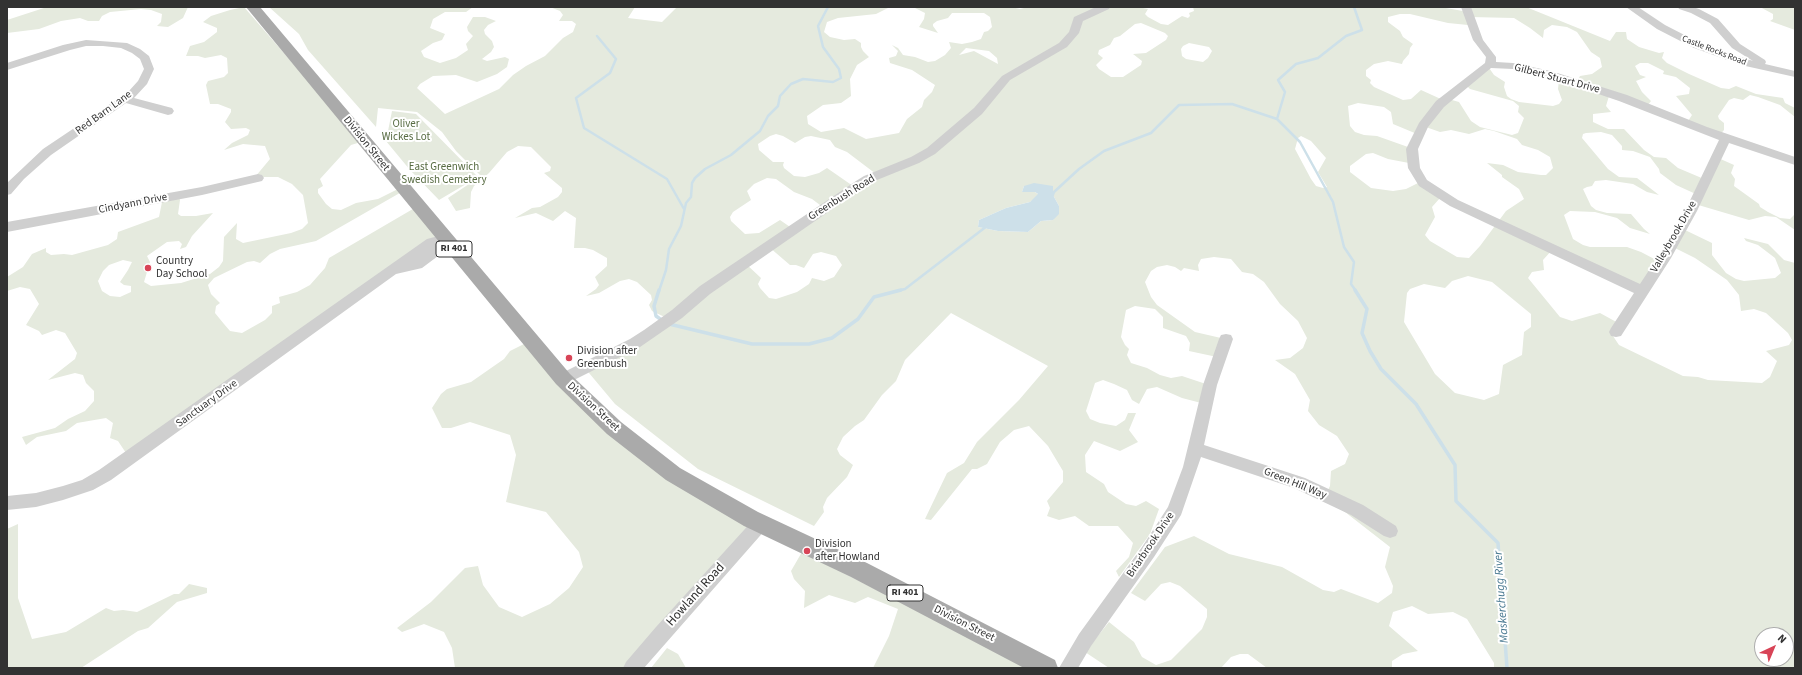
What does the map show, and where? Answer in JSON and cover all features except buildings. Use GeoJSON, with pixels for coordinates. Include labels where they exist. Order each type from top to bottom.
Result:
{"type":"FeatureCollection","features":[{"type":"Feature","properties":{"kind":"main road","name":"Division Street"},"geometry":{"type":"LineString","coordinates":[[253,7],[563,379],[614,428],[673,474],[760,524],[859,570],[1047,668]]}},
{"type":"Feature","properties":{"kind":"street","name":"Greenbush Road"},"geometry":{"type":"LineString","coordinates":[[563,379],[635,343],[677,314],[705,290],[868,179],[915,160],[931,151],[978,111],[1006,78],[1063,45],[1074,34],[1078,19],[1106,7]]}},
{"type":"Feature","properties":{"kind":"street"},"geometry":{"type":"LineString","coordinates":[[1466,7],[1478,40],[1491,57],[1490,64],[1482,68],[1446,98],[1423,126],[1412,149],[1414,168],[1417,176],[1431,189],[1454,203],[1642,291]]}},
{"type":"Feature","properties":{"kind":"street","name":"Castle Rocks Road"},"geometry":{"type":"LineString","coordinates":[[1631,7],[1661,27],[1698,46],[1745,63],[1795,74]]}},
{"type":"Feature","properties":{"kind":"street","name":"Castle Rocks Road"},"geometry":{"type":"LineString","coordinates":[[1683,7],[1695,11],[1714,21],[1743,52],[1782,72]]}},
{"type":"Feature","properties":{"kind":"street","name":"Red Barn Lane"},"geometry":{"type":"LineString","coordinates":[[7,67],[77,45],[103,43],[123,46],[136,50],[142,55],[148,68],[143,82],[125,99],[48,152],[20,176],[7,191]]}},
{"type":"Feature","properties":{"kind":"street","name":"Gilbert Stuart Drive"},"geometry":{"type":"LineString","coordinates":[[1490,64],[1530,69],[1606,92],[1726,138],[1795,161]]}},
{"type":"Feature","properties":{"kind":"street"},"geometry":{"type":"LineString","coordinates":[[125,99],[168,111]]}},
{"type":"Feature","properties":{"kind":"street","name":"Valleybrook Drive"},"geometry":{"type":"LineString","coordinates":[[1616,332],[1665,257],[1690,211],[1726,138]]}},
{"type":"Feature","properties":{"kind":"street","name":"Cindyann Drive"},"geometry":{"type":"LineString","coordinates":[[7,227],[194,193],[258,178]]}},
{"type":"Feature","properties":{"kind":"street","name":"Sanctuary Drive"},"geometry":{"type":"LineString","coordinates":[[7,502],[36,500],[63,493],[105,475],[391,272],[417,265],[438,250],[446,239]]}},
{"type":"Feature","properties":{"kind":"street","name":"Briarbrook Drive"},"geometry":{"type":"LineString","coordinates":[[1068,668],[1085,640],[1148,552],[1175,510],[1191,467],[1210,385],[1226,339]]}},
{"type":"Feature","properties":{"kind":"street","name":"Green Hill Way"},"geometry":{"type":"LineString","coordinates":[[1195,449],[1299,483],[1357,510],[1390,531]]}},
{"type":"Feature","properties":{"kind":"street","name":"Howland Road"},"geometry":{"type":"LineString","coordinates":[[632,668],[760,524]]}},
{"type":"Feature","properties":{"kind":"green space"},"geometry":{"type":"Polygon","coordinates":[[[47,7],[188,7],[183,18],[168,27],[157,26],[161,22],[162,14],[151,10],[141,9],[110,12],[102,16],[99,21],[88,21],[80,18],[61,21],[39,29],[7,33],[7,20],[47,7]]]}},
{"type":"Feature","properties":{"kind":"green space"},"geometry":{"type":"Polygon","coordinates":[[[244,7],[361,142],[351,145],[320,179],[323,186],[318,189],[318,193],[326,204],[332,209],[341,210],[356,203],[378,199],[402,187],[405,190],[316,241],[280,249],[270,254],[260,263],[254,261],[247,262],[214,278],[208,285],[211,294],[220,303],[216,306],[215,313],[230,331],[242,333],[265,320],[272,313],[272,306],[280,303],[279,297],[297,292],[310,285],[325,268],[329,258],[418,206],[442,233],[128,456],[118,441],[110,438],[113,423],[106,418],[77,423],[66,431],[37,437],[26,445],[22,437],[55,428],[68,419],[85,411],[94,401],[94,391],[86,383],[83,375],[75,373],[48,380],[75,359],[77,353],[65,333],[56,330],[42,335],[39,331],[26,325],[39,304],[30,289],[20,287],[7,291],[7,277],[23,267],[32,254],[46,248],[46,252],[51,255],[72,255],[108,245],[117,239],[118,232],[159,217],[162,202],[179,198],[178,214],[181,216],[196,216],[213,213],[192,236],[186,247],[180,249],[182,244],[179,241],[167,242],[147,256],[150,262],[144,282],[151,286],[181,283],[210,274],[219,267],[223,261],[224,237],[237,223],[236,239],[243,243],[291,233],[302,229],[308,223],[303,195],[292,184],[278,177],[255,177],[270,159],[265,146],[243,144],[224,150],[232,143],[248,135],[250,130],[246,128],[231,129],[225,122],[231,112],[231,109],[218,104],[210,104],[206,85],[208,81],[224,77],[228,73],[227,58],[221,55],[205,58],[198,56],[186,56],[190,46],[204,42],[217,32],[217,28],[203,22],[211,16],[244,7]],[[123,260],[109,265],[103,271],[98,281],[102,291],[110,296],[120,297],[131,292],[131,286],[124,285],[120,282],[132,262],[123,260]]]}},
{"type":"Feature","properties":{"kind":"green space"},"geometry":{"type":"Polygon","coordinates":[[[269,7],[473,7],[466,12],[445,12],[433,19],[430,28],[445,34],[442,40],[433,43],[421,51],[424,57],[440,63],[456,58],[468,50],[466,44],[473,36],[468,31],[467,27],[473,17],[485,17],[496,21],[488,25],[484,30],[485,34],[492,41],[494,47],[491,52],[482,59],[487,61],[505,57],[509,59],[507,67],[497,74],[477,82],[456,75],[433,76],[420,84],[417,88],[445,114],[499,89],[513,75],[545,56],[563,38],[573,32],[576,24],[572,21],[559,21],[563,15],[560,11],[550,7],[635,7],[628,18],[662,22],[677,7],[890,7],[876,14],[838,18],[827,22],[824,32],[830,37],[844,40],[855,39],[861,43],[863,51],[869,57],[857,65],[850,79],[851,96],[841,103],[823,105],[807,116],[808,124],[821,132],[844,128],[866,139],[899,133],[907,119],[922,107],[924,100],[932,92],[935,85],[912,70],[890,63],[889,58],[896,56],[898,51],[892,45],[898,48],[903,55],[915,57],[928,62],[935,61],[945,55],[951,48],[949,42],[962,44],[981,39],[984,32],[988,31],[992,27],[990,17],[984,13],[952,13],[948,18],[937,21],[933,24],[938,33],[919,27],[924,19],[925,13],[913,7],[1011,7],[1020,9],[1028,7],[1138,7],[1148,9],[1145,14],[1148,17],[1161,24],[1168,25],[1182,16],[1188,18],[1190,16],[1189,13],[1194,11],[1193,7],[1440,7],[1463,11],[1464,7],[1526,7],[1610,41],[1616,32],[1626,32],[1627,39],[1639,47],[1659,53],[1664,52],[1662,58],[1667,63],[1721,88],[1729,89],[1736,86],[1756,94],[1783,98],[1785,103],[1795,108],[1795,117],[1780,105],[1758,97],[1750,95],[1743,100],[1734,98],[1729,100],[1718,116],[1724,123],[1724,130],[1717,138],[1686,124],[1692,115],[1676,96],[1689,94],[1690,88],[1676,77],[1663,74],[1664,71],[1648,63],[1640,63],[1635,66],[1640,75],[1646,77],[1636,81],[1642,92],[1651,101],[1645,109],[1609,96],[1606,106],[1611,112],[1593,114],[1593,122],[1608,129],[1624,129],[1644,150],[1654,157],[1666,158],[1678,168],[1704,179],[1716,157],[1734,165],[1731,173],[1735,179],[1734,186],[1759,204],[1760,207],[1780,218],[1790,219],[1795,214],[1795,230],[1776,217],[1765,216],[1749,220],[1695,204],[1698,195],[1676,185],[1660,173],[1659,169],[1650,157],[1633,151],[1622,150],[1622,146],[1612,135],[1601,132],[1586,133],[1583,134],[1582,138],[1608,169],[1619,177],[1637,178],[1659,195],[1647,192],[1633,184],[1606,180],[1595,181],[1592,186],[1583,189],[1591,206],[1596,210],[1607,213],[1631,214],[1650,234],[1630,228],[1617,218],[1595,212],[1570,211],[1564,215],[1573,239],[1590,247],[1627,247],[1641,252],[1660,262],[1641,290],[1552,250],[1543,260],[1544,270],[1532,272],[1528,278],[1560,317],[1572,321],[1600,313],[1620,324],[1613,336],[1619,345],[1683,376],[1698,377],[1708,380],[1762,383],[1770,377],[1777,361],[1766,351],[1789,345],[1792,340],[1788,333],[1766,313],[1754,309],[1741,311],[1739,295],[1727,280],[1695,258],[1671,246],[1685,230],[1712,243],[1712,255],[1726,273],[1736,279],[1744,281],[1775,278],[1781,273],[1775,258],[1758,245],[1746,241],[1744,238],[1768,244],[1784,260],[1795,263],[1795,668],[1494,668],[1494,663],[1467,619],[1453,612],[1428,614],[1412,606],[1393,612],[1389,626],[1418,651],[1403,654],[1392,661],[1392,668],[1267,668],[1248,654],[1240,654],[1231,657],[1221,668],[1109,668],[1085,652],[1109,622],[1134,642],[1142,657],[1156,665],[1171,660],[1202,629],[1207,617],[1207,609],[1180,586],[1170,582],[1161,584],[1145,601],[1131,593],[1165,547],[1194,536],[1229,554],[1282,567],[1323,590],[1334,592],[1341,589],[1378,603],[1392,593],[1393,586],[1385,567],[1390,547],[1345,512],[1323,500],[1330,486],[1331,471],[1345,464],[1349,454],[1337,436],[1319,425],[1308,411],[1310,400],[1295,374],[1275,360],[1290,358],[1303,348],[1307,338],[1298,321],[1280,304],[1264,282],[1253,274],[1242,272],[1231,259],[1214,257],[1201,259],[1198,265],[1199,271],[1184,268],[1181,271],[1175,267],[1167,265],[1157,267],[1151,271],[1145,282],[1151,297],[1157,305],[1195,332],[1221,338],[1217,357],[1189,351],[1190,343],[1186,336],[1163,328],[1163,317],[1155,309],[1135,306],[1126,310],[1121,337],[1129,349],[1127,355],[1131,363],[1147,368],[1160,375],[1171,378],[1182,376],[1209,385],[1205,404],[1182,398],[1157,387],[1147,389],[1139,404],[1132,400],[1127,390],[1103,380],[1095,383],[1086,411],[1090,419],[1100,423],[1116,426],[1125,420],[1128,413],[1136,413],[1129,430],[1138,442],[1120,451],[1094,441],[1085,455],[1086,472],[1104,484],[1108,492],[1126,504],[1136,506],[1146,501],[1159,509],[1150,534],[1119,577],[1116,571],[1129,557],[1133,543],[1118,526],[1089,526],[1075,516],[1059,520],[1047,516],[1050,508],[1047,501],[1063,482],[1063,471],[1048,446],[1029,426],[1014,430],[1000,442],[987,464],[977,469],[972,469],[931,520],[925,519],[947,473],[964,463],[977,442],[1019,400],[1048,366],[951,313],[905,360],[896,381],[882,395],[864,420],[843,437],[837,449],[840,455],[853,465],[847,477],[827,498],[823,507],[824,512],[814,526],[698,469],[615,404],[584,367],[669,319],[652,311],[649,305],[652,300],[651,295],[637,282],[629,279],[620,281],[599,293],[586,296],[599,285],[595,277],[607,266],[607,258],[593,250],[574,248],[576,218],[565,211],[553,221],[536,213],[515,218],[532,208],[540,207],[558,197],[562,192],[562,188],[544,173],[550,171],[551,167],[531,147],[518,146],[507,152],[489,173],[474,186],[471,192],[470,208],[456,211],[448,198],[481,176],[456,151],[442,132],[417,112],[378,108],[376,127],[308,50],[299,34],[269,7]],[[1400,14],[1388,17],[1388,22],[1400,31],[1403,37],[1413,44],[1410,48],[1409,54],[1402,64],[1388,61],[1374,64],[1366,70],[1366,76],[1371,80],[1370,83],[1374,87],[1403,100],[1411,99],[1421,90],[1443,100],[1445,98],[1459,102],[1471,121],[1480,127],[1512,135],[1518,133],[1524,118],[1518,112],[1519,106],[1513,101],[1470,89],[1464,83],[1487,65],[1494,75],[1505,82],[1504,87],[1507,96],[1511,99],[1519,102],[1553,106],[1559,104],[1562,100],[1558,89],[1559,80],[1575,84],[1580,76],[1592,74],[1602,67],[1600,58],[1591,52],[1577,32],[1567,27],[1552,25],[1544,30],[1543,38],[1514,18],[1470,17],[1468,25],[1448,23],[1410,14],[1400,14]],[[1141,23],[1135,24],[1120,36],[1114,38],[1110,45],[1099,50],[1098,54],[1103,58],[1096,65],[1099,69],[1111,77],[1123,77],[1141,65],[1142,61],[1133,54],[1146,53],[1166,40],[1168,36],[1165,33],[1141,23]],[[1189,43],[1181,49],[1182,56],[1186,59],[1203,62],[1208,58],[1212,51],[1209,47],[1189,43]],[[966,48],[959,55],[974,51],[998,64],[997,58],[989,51],[966,48]],[[1358,103],[1348,106],[1350,126],[1355,132],[1364,135],[1377,136],[1408,147],[1409,163],[1388,159],[1373,153],[1366,154],[1350,166],[1350,172],[1371,188],[1393,191],[1406,189],[1418,183],[1440,198],[1432,207],[1435,217],[1425,235],[1430,241],[1457,257],[1469,258],[1480,246],[1506,211],[1524,199],[1519,189],[1502,177],[1502,175],[1487,163],[1503,165],[1518,172],[1541,175],[1546,175],[1553,168],[1550,157],[1538,150],[1522,145],[1517,139],[1494,131],[1485,129],[1469,134],[1451,130],[1440,132],[1423,126],[1417,134],[1393,124],[1391,112],[1384,107],[1358,103]],[[776,134],[758,144],[759,150],[773,162],[784,162],[784,168],[794,176],[805,177],[819,173],[827,168],[853,186],[876,174],[847,152],[835,147],[830,140],[811,136],[805,137],[795,143],[776,134]],[[1301,136],[1298,138],[1295,149],[1316,186],[1323,188],[1327,187],[1318,172],[1326,158],[1311,141],[1301,136]],[[767,178],[754,184],[747,191],[751,200],[733,212],[730,217],[731,221],[745,234],[759,233],[780,220],[793,229],[824,208],[812,199],[794,192],[776,179],[767,178]],[[1024,186],[1022,192],[1035,192],[1039,195],[1030,202],[1006,208],[979,220],[978,227],[998,231],[1028,232],[1041,221],[1053,220],[1059,206],[1053,195],[1024,186]],[[769,247],[745,263],[761,278],[758,284],[760,288],[769,298],[776,299],[797,292],[809,284],[812,278],[824,281],[834,277],[842,265],[836,256],[821,252],[813,254],[804,268],[796,265],[790,265],[769,247]],[[1468,276],[1452,281],[1445,288],[1424,284],[1410,289],[1407,293],[1404,322],[1435,374],[1455,393],[1484,400],[1499,394],[1503,365],[1522,355],[1524,332],[1531,327],[1531,314],[1492,282],[1468,276]]]}},
{"type":"Feature","properties":{"kind":"green space"},"geometry":{"type":"Polygon","coordinates":[[[1760,7],[1795,7],[1795,30],[1770,21],[1773,19],[1773,14],[1760,7]]]}},
{"type":"Feature","properties":{"kind":"green space"},"geometry":{"type":"Polygon","coordinates":[[[392,111],[416,114],[478,177],[439,200],[410,170],[386,141],[392,111]]]}},
{"type":"Feature","properties":{"kind":"green space"},"geometry":{"type":"Polygon","coordinates":[[[526,343],[571,398],[755,519],[632,668],[455,668],[452,648],[444,632],[424,624],[402,632],[397,628],[431,602],[465,568],[478,566],[483,585],[499,607],[522,617],[550,604],[569,588],[583,567],[579,552],[546,512],[506,502],[516,455],[510,435],[470,422],[451,428],[442,428],[432,408],[441,394],[447,389],[471,382],[504,359],[510,351],[526,343]]]}},
{"type":"Feature","properties":{"kind":"green space"},"geometry":{"type":"Polygon","coordinates":[[[18,524],[18,598],[32,639],[66,632],[106,608],[114,611],[123,610],[137,612],[174,594],[179,594],[189,584],[207,588],[207,593],[177,602],[148,628],[138,631],[81,668],[7,668],[7,529],[18,524]]]}},
{"type":"Feature","properties":{"kind":"green space"},"geometry":{"type":"Polygon","coordinates":[[[802,552],[1027,668],[873,668],[889,636],[898,609],[868,597],[855,603],[829,595],[804,608],[805,591],[794,579],[791,571],[802,552]]]}},
{"type":"Feature","properties":{"kind":"green space"},"geometry":{"type":"Polygon","coordinates":[[[667,648],[678,654],[686,668],[651,668],[667,648]]]}},
{"type":"Feature","properties":{"kind":"shaded area"},"geometry":{"type":"Polygon","coordinates":[[[1034,183],[1053,186],[1053,195],[1059,206],[1059,214],[1053,220],[1041,221],[1028,232],[998,231],[978,227],[979,220],[1006,208],[1030,202],[1038,194],[1035,192],[1022,192],[1024,186],[1034,183]]]}},
{"type":"Feature","properties":{"kind":"waterway"},"geometry":{"type":"LineString","coordinates":[[659,291],[666,270],[669,249],[681,226],[686,203],[691,197],[692,183],[695,178],[705,169],[731,155],[760,131],[768,116],[778,106],[780,96],[791,84],[803,79],[833,82],[841,78],[839,69],[823,47],[818,26],[828,7]]}},
{"type":"Feature","properties":{"kind":"waterway","name":"Maskerchugg River"},"geometry":{"type":"LineString","coordinates":[[1277,119],[1285,92],[1278,80],[1296,64],[1318,58],[1346,36],[1362,30],[1354,7]]}},
{"type":"Feature","properties":{"kind":"waterway"},"geometry":{"type":"LineString","coordinates":[[597,36],[616,59],[610,73],[576,98],[584,128],[667,179],[684,209]]}},
{"type":"Feature","properties":{"kind":"waterway"},"geometry":{"type":"LineString","coordinates":[[1052,197],[1054,192],[1079,169],[1104,151],[1151,133],[1179,105],[1232,104],[1277,119]]}},
{"type":"Feature","properties":{"kind":"waterway","name":"Maskerchugg River"},"geometry":{"type":"LineString","coordinates":[[1277,119],[1300,142],[1333,202],[1344,247],[1354,262],[1351,284],[1356,291]]}},
{"type":"Feature","properties":{"kind":"waterway"},"geometry":{"type":"LineString","coordinates":[[901,290],[905,289],[987,226]]}},
{"type":"Feature","properties":{"kind":"waterway"},"geometry":{"type":"LineString","coordinates":[[659,290],[654,306],[656,316],[663,321]]}},
{"type":"Feature","properties":{"kind":"waterway"},"geometry":{"type":"LineString","coordinates":[[669,324],[752,344],[809,344],[832,338],[858,319],[874,297],[901,290]]}},
{"type":"Feature","properties":{"kind":"waterway"},"geometry":{"type":"LineString","coordinates":[[897,291],[901,290]]}},
{"type":"Feature","properties":{"kind":"waterway","name":"Maskerchugg River"},"geometry":{"type":"LineString","coordinates":[[1355,290],[1367,309],[1362,333],[1370,351],[1381,369],[1416,404],[1455,465],[1456,501],[1498,543],[1507,668]]}},
{"type":"Feature","properties":{"kind":"place","name":"Country Day School"},"geometry":{"type":"Point","coordinates":[148,268]}},
{"type":"Feature","properties":{"kind":"place","name":"Division after Greenbush"},"geometry":{"type":"Point","coordinates":[569,358]}},
{"type":"Feature","properties":{"kind":"place","name":"Division after Howland"},"geometry":{"type":"Point","coordinates":[807,551]}},
{"type":"Feature","properties":{"kind":"park label","name":"Oliver Wickes Lot"},"geometry":{"type":"Point","coordinates":[406,131]}},
{"type":"Feature","properties":{"kind":"park label","name":"East Greenwich Swedish Cemetery"},"geometry":{"type":"Point","coordinates":[444,174]}}]}
